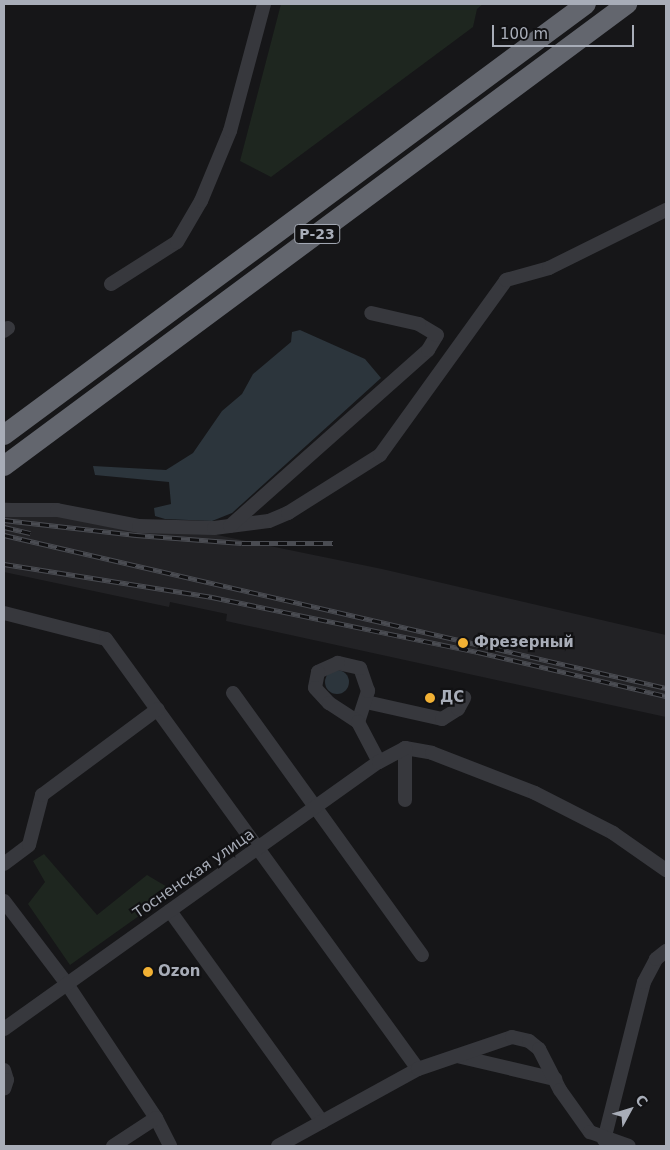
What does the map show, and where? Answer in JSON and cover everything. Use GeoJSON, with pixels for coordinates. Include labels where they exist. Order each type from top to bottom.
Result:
{"type":"FeatureCollection","features":[{"type":"Feature","properties":{"kind":"highway","name":"Р-23"},"geometry":{"type":"LineString","coordinates":[[4,435],[586,4]]}},
{"type":"Feature","properties":{"kind":"highway","name":"Р-23"},"geometry":{"type":"LineString","coordinates":[[6,465],[627,4]]}},
{"type":"Feature","properties":{"kind":"street"},"geometry":{"type":"LineString","coordinates":[[111,284],[177,242],[201,201],[230,131],[264,4]]}},
{"type":"Feature","properties":{"kind":"street"},"geometry":{"type":"LineString","coordinates":[[4,510],[58,510],[139,526],[230,526],[268,521],[288,513],[380,455],[506,280],[549,268],[666,210]]}},
{"type":"Feature","properties":{"kind":"street"},"geometry":{"type":"LineString","coordinates":[[371,313],[419,324],[458,347]]}},
{"type":"Feature","properties":{"kind":"street"},"geometry":{"type":"LineString","coordinates":[[230,526],[428,350],[437,335]]}},
{"type":"Feature","properties":{"kind":"street"},"geometry":{"type":"LineString","coordinates":[[4,613],[106,639],[418,1069]]}},
{"type":"Feature","properties":{"kind":"street"},"geometry":{"type":"LineString","coordinates":[[358,722],[368,691],[360,668],[338,663],[318,672],[315,688],[329,703],[358,722],[379,762]]}},
{"type":"Feature","properties":{"kind":"street"},"geometry":{"type":"LineString","coordinates":[[234,693],[422,955]]}},
{"type":"Feature","properties":{"kind":"street"},"geometry":{"type":"LineString","coordinates":[[366,702],[442,719],[458,709],[464,698]]}},
{"type":"Feature","properties":{"kind":"street"},"geometry":{"type":"LineString","coordinates":[[4,864],[29,845],[42,795],[158,709]]}},
{"type":"Feature","properties":{"kind":"street"},"geometry":{"type":"LineString","coordinates":[[405,800],[405,748],[432,753],[535,793],[613,833],[666,870]]}},
{"type":"Feature","properties":{"kind":"street","name":"Тосненская улица"},"geometry":{"type":"LineString","coordinates":[[4,1029],[379,762],[405,748]]}},
{"type":"Feature","properties":{"kind":"street"},"geometry":{"type":"LineString","coordinates":[[4,901],[67,984],[156,1118],[170,1146]]}},
{"type":"Feature","properties":{"kind":"street"},"geometry":{"type":"LineString","coordinates":[[170,911],[322,1122]]}},
{"type":"Feature","properties":{"kind":"street"},"geometry":{"type":"LineString","coordinates":[[604,1140],[644,982],[656,959],[666,951]]}},
{"type":"Feature","properties":{"kind":"street"},"geometry":{"type":"LineString","coordinates":[[278,1146],[418,1069],[512,1037],[529,1040],[539,1049],[555,1080],[590,1132],[604,1140],[629,1146]]}},
{"type":"Feature","properties":{"kind":"street"},"geometry":{"type":"LineString","coordinates":[[456,1056],[555,1080]]}},
{"type":"Feature","properties":{"kind":"street"},"geometry":{"type":"LineString","coordinates":[[4,1070],[7,1080],[4,1089]]}},
{"type":"Feature","properties":{"kind":"street"},"geometry":{"type":"LineString","coordinates":[[113,1146],[156,1118]]}},
{"type":"Feature","properties":{"kind":"shaded area"},"geometry":{"type":"Polygon","coordinates":[[[281,4],[483,4],[477,9],[473,27],[271,177],[240,161],[281,4]]]}},
{"type":"Feature","properties":{"kind":"shaded area"},"geometry":{"type":"Polygon","coordinates":[[[300,330],[365,359],[381,378],[232,513],[212,521],[165,519],[155,516],[154,508],[171,504],[169,482],[95,475],[93,466],[166,470],[193,453],[222,411],[242,394],[253,374],[291,342],[292,332],[300,330]]]}},
{"type":"Feature","properties":{"kind":"shaded area"},"geometry":{"type":"Polygon","coordinates":[[[4,502],[144,520],[382,569],[666,635],[666,717],[226,621],[227,614],[170,602],[169,607],[4,572],[4,502]]]}},
{"type":"Feature","properties":{"kind":"shaded area"},"geometry":{"type":"Polygon","coordinates":[[[337,670],[346,673],[349,682],[346,691],[337,694],[328,691],[325,682],[328,673],[337,670]]]}},
{"type":"Feature","properties":{"kind":"shaded area"},"geometry":{"type":"Polygon","coordinates":[[[44,854],[97,915],[147,875],[174,891],[70,965],[28,904],[45,882],[33,861],[44,854]]]}},
{"type":"Feature","properties":{"kind":"railway"},"geometry":{"type":"LineString","coordinates":[[4,520],[136,535],[242,543],[333,543]]}},
{"type":"Feature","properties":{"kind":"railway"},"geometry":{"type":"LineString","coordinates":[[4,527],[30,533]]}},
{"type":"Feature","properties":{"kind":"railway"},"geometry":{"type":"LineString","coordinates":[[4,535],[666,688]]}},
{"type":"Feature","properties":{"kind":"railway"},"geometry":{"type":"LineString","coordinates":[[4,564],[212,597],[478,652],[666,696]]}},
{"type":"Feature","properties":{"kind":"place","name":"Фрезерный"},"geometry":{"type":"Point","coordinates":[463,643]}},
{"type":"Feature","properties":{"kind":"place","name":"ДС"},"geometry":{"type":"Point","coordinates":[430,698]}},
{"type":"Feature","properties":{"kind":"place","name":"Ozon"},"geometry":{"type":"Point","coordinates":[148,972]}}]}
